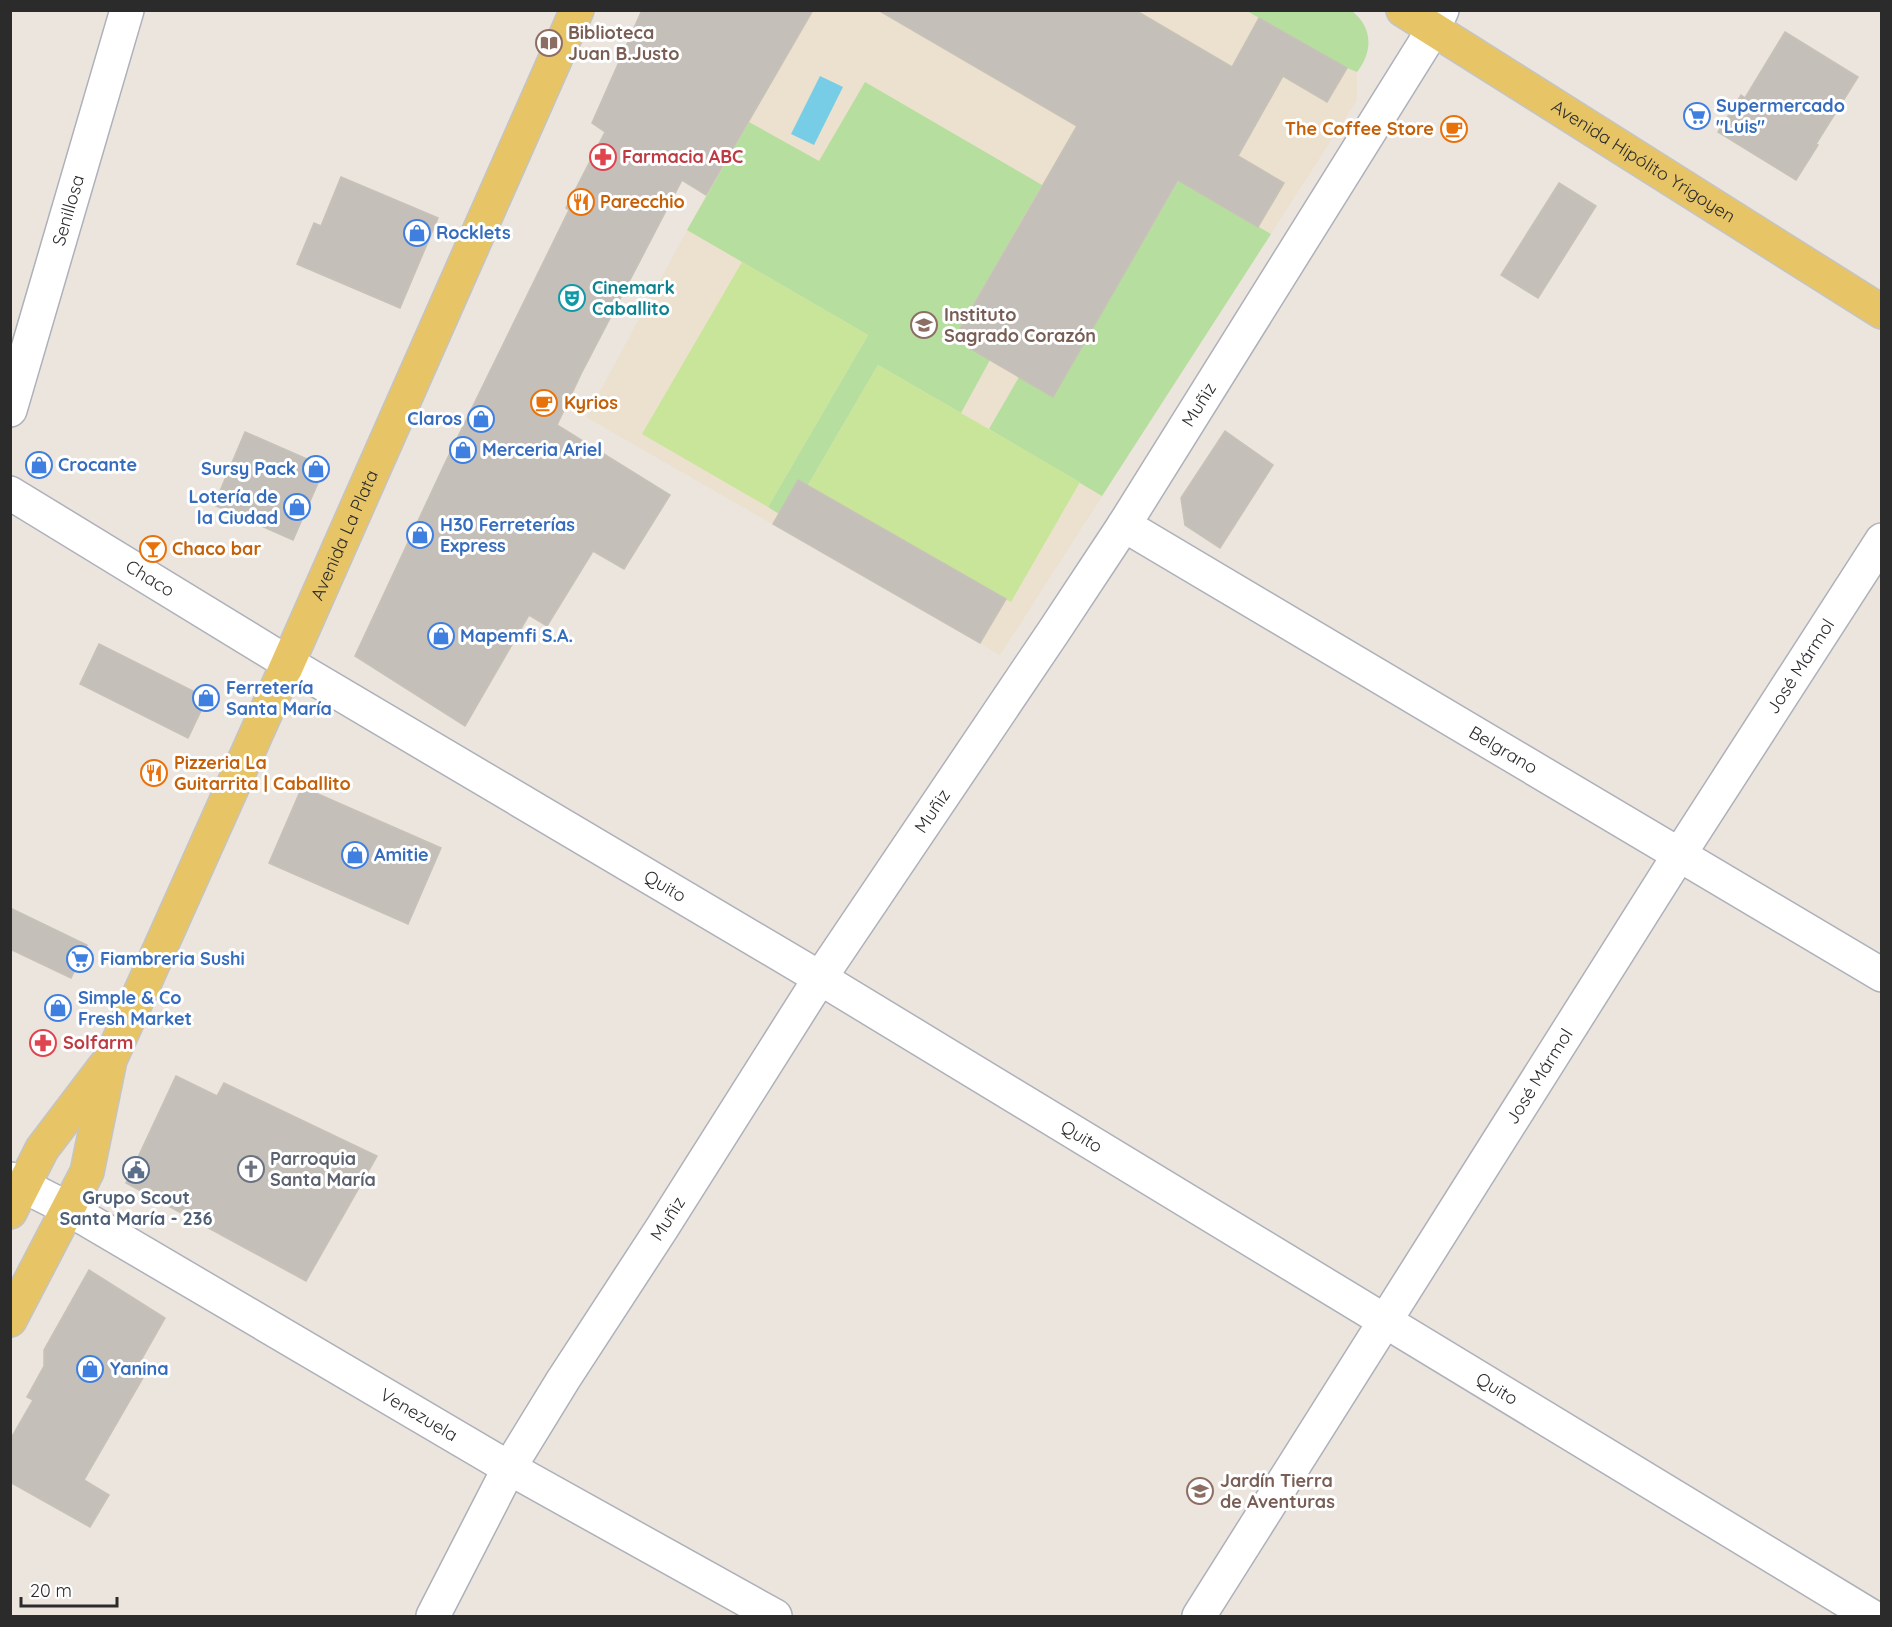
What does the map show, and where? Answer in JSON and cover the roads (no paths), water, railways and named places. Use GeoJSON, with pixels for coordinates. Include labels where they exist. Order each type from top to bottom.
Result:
{"type":"FeatureCollection","features":[{"type":"Feature","properties":{"kind":"main road","name":"Avenida La Plata"},"geometry":{"type":"LineString","coordinates":[[10,1320],[87,1172],[110,1060],[577,10]]}},
{"type":"Feature","properties":{"kind":"main road","name":"Avenida Hipólito Yrigoyen"},"geometry":{"type":"LineString","coordinates":[[1402,10],[1437,20],[1881,312]]}},
{"type":"Feature","properties":{"kind":"main road","name":"Avenida La Plata"},"geometry":{"type":"LineString","coordinates":[[15,1192],[42,1149],[110,1060]]}},
{"type":"Feature","properties":{"kind":"street","name":"Senillosa"},"geometry":{"type":"LineString","coordinates":[[10,410],[127,10]]}},
{"type":"Feature","properties":{"kind":"street","name":"Muñiz"},"geometry":{"type":"LineString","coordinates":[[433,1617],[509,1468],[564,1380],[663,1228],[820,978],[1124,525],[1437,20]]}},
{"type":"Feature","properties":{"kind":"street","name":"Chaco"},"geometry":{"type":"LineString","coordinates":[[10,493],[288,663]]}},
{"type":"Feature","properties":{"kind":"street","name":"Belgrano"},"geometry":{"type":"LineString","coordinates":[[1124,525],[1881,975]]}},
{"type":"Feature","properties":{"kind":"street","name":"José Mármol"},"geometry":{"type":"LineString","coordinates":[[1199,1617],[1679,855],[1881,540]]}},
{"type":"Feature","properties":{"kind":"street","name":"Quito"},"geometry":{"type":"LineString","coordinates":[[288,663],[820,978],[1871,1617]]}},
{"type":"Feature","properties":{"kind":"street","name":"Venezuela"},"geometry":{"type":"LineString","coordinates":[[15,1192],[67,1208],[509,1468],[775,1617]]}},
{"type":"Feature","properties":{"kind":"water"},"geometry":{"type":"Polygon","coordinates":[[[820,76],[843,87],[814,145],[791,134],[820,76]]]}},
{"type":"Feature","properties":{"kind":"place","name":"Biblioteca Juan B.Justo"},"geometry":{"type":"Point","coordinates":[549,43]}},
{"type":"Feature","properties":{"kind":"place","name":"Supermercado \"Luis\""},"geometry":{"type":"Point","coordinates":[1697,116]}},
{"type":"Feature","properties":{"kind":"place","name":"The Coffee Store"},"geometry":{"type":"Point","coordinates":[1454,129]}},
{"type":"Feature","properties":{"kind":"place","name":"Farmacia ABC"},"geometry":{"type":"Point","coordinates":[603,157]}},
{"type":"Feature","properties":{"kind":"place","name":"Parecchio"},"geometry":{"type":"Point","coordinates":[581,202]}},
{"type":"Feature","properties":{"kind":"place","name":"Rocklets"},"geometry":{"type":"Point","coordinates":[417,233]}},
{"type":"Feature","properties":{"kind":"place","name":"Cinemark Caballito"},"geometry":{"type":"Point","coordinates":[572,298]}},
{"type":"Feature","properties":{"kind":"place","name":"Instituto Sagrado Corazón"},"geometry":{"type":"Point","coordinates":[924,325]}},
{"type":"Feature","properties":{"kind":"place","name":"Kyrios"},"geometry":{"type":"Point","coordinates":[544,403]}},
{"type":"Feature","properties":{"kind":"place","name":"Claros"},"geometry":{"type":"Point","coordinates":[481,419]}},
{"type":"Feature","properties":{"kind":"place","name":"Merceria Ariel"},"geometry":{"type":"Point","coordinates":[463,450]}},
{"type":"Feature","properties":{"kind":"place","name":"Crocante"},"geometry":{"type":"Point","coordinates":[39,465]}},
{"type":"Feature","properties":{"kind":"place","name":"Sursy Pack"},"geometry":{"type":"Point","coordinates":[316,469]}},
{"type":"Feature","properties":{"kind":"place","name":"Lotería de la Ciudad"},"geometry":{"type":"Point","coordinates":[297,507]}},
{"type":"Feature","properties":{"kind":"place","name":"H30 Ferreterías Express"},"geometry":{"type":"Point","coordinates":[420,535]}},
{"type":"Feature","properties":{"kind":"place","name":"Chaco bar"},"geometry":{"type":"Point","coordinates":[153,549]}},
{"type":"Feature","properties":{"kind":"place","name":"Mapemfi S.A."},"geometry":{"type":"Point","coordinates":[441,636]}},
{"type":"Feature","properties":{"kind":"place","name":"Ferretería Santa María"},"geometry":{"type":"Point","coordinates":[206,698]}},
{"type":"Feature","properties":{"kind":"place","name":"Pizzeria La Guitarrita | Caballito"},"geometry":{"type":"Point","coordinates":[154,773]}},
{"type":"Feature","properties":{"kind":"place","name":"Amitie"},"geometry":{"type":"Point","coordinates":[355,855]}},
{"type":"Feature","properties":{"kind":"place","name":"Fiambreria Sushi"},"geometry":{"type":"Point","coordinates":[80,959]}},
{"type":"Feature","properties":{"kind":"place","name":"Simple & Co Fresh Market"},"geometry":{"type":"Point","coordinates":[58,1008]}},
{"type":"Feature","properties":{"kind":"place","name":"Solfarm"},"geometry":{"type":"Point","coordinates":[43,1043]}},
{"type":"Feature","properties":{"kind":"place","name":"Parroquia Santa María"},"geometry":{"type":"Point","coordinates":[251,1169]}},
{"type":"Feature","properties":{"kind":"place","name":"Grupo Scout Santa María - 236"},"geometry":{"type":"Point","coordinates":[136,1170]}},
{"type":"Feature","properties":{"kind":"place","name":"Yanina"},"geometry":{"type":"Point","coordinates":[90,1369]}},
{"type":"Feature","properties":{"kind":"place","name":"Jardín Tierra de Aventuras"},"geometry":{"type":"Point","coordinates":[1200,1491]}}]}
